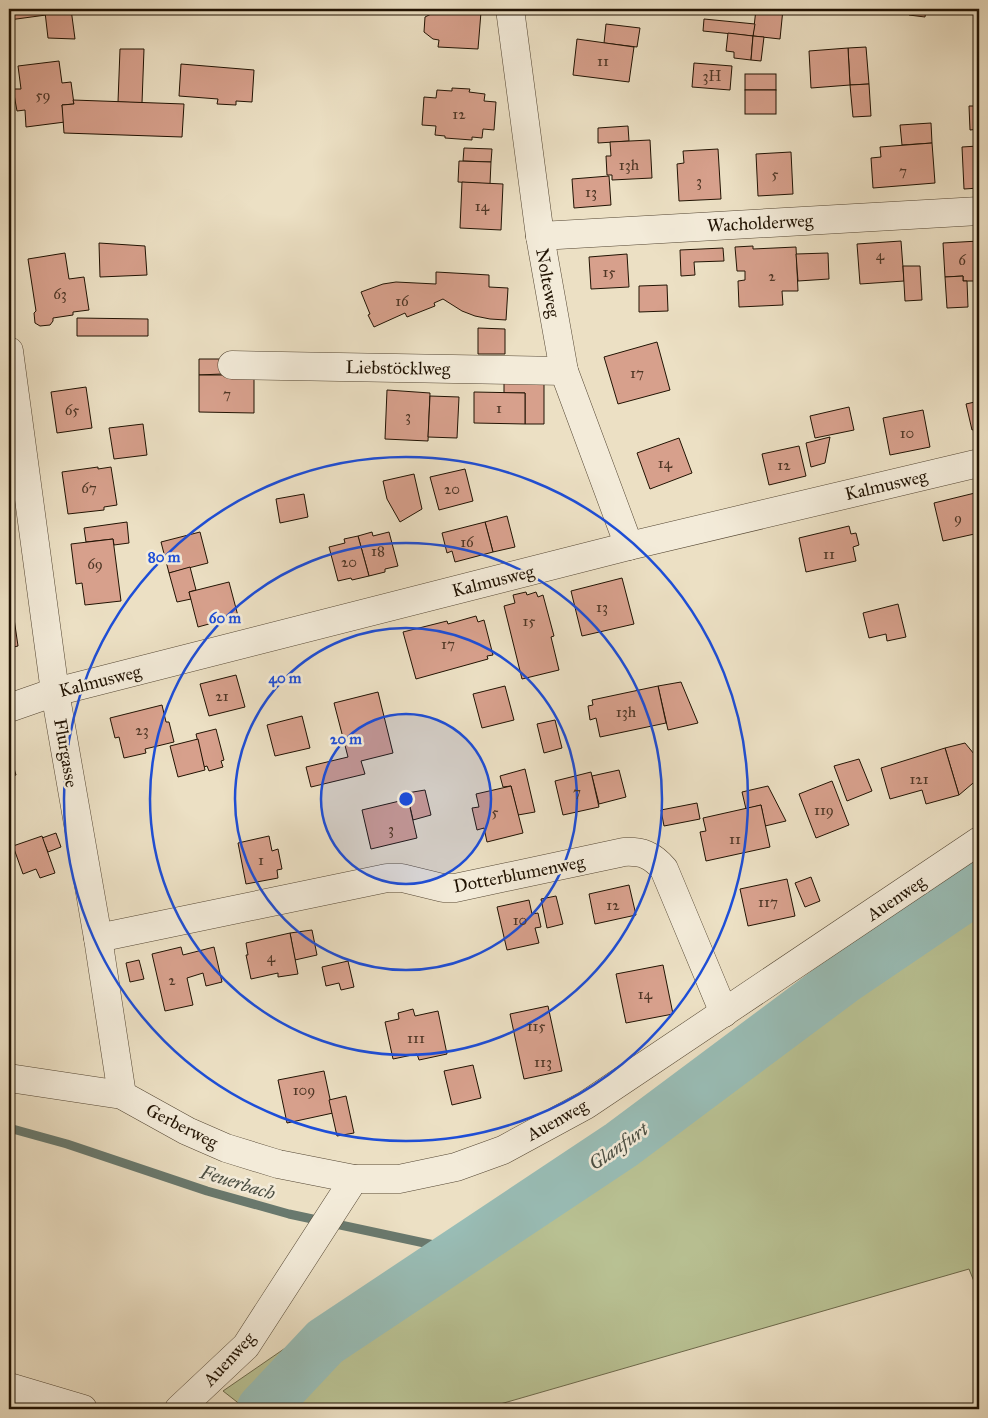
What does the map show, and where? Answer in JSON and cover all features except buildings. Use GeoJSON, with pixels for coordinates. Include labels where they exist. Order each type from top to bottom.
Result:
{"type":"FeatureCollection","features":[{"type":"Feature","properties":{"kind":"street","name":"Nolteweg"},"geometry":{"type":"LineString","coordinates":[[510,9],[540,236],[564,371],[629,546]]}},
{"type":"Feature","properties":{"kind":"street","name":"Wacholderweg"},"geometry":{"type":"LineString","coordinates":[[540,236],[979,211]]}},
{"type":"Feature","properties":{"kind":"street","name":"Flurgasse"},"geometry":{"type":"LineString","coordinates":[[9,351],[55,692],[98,938],[122,1094]]}},
{"type":"Feature","properties":{"kind":"street","name":"Liebstöcklweg"},"geometry":{"type":"LineString","coordinates":[[232,365],[564,371]]}},
{"type":"Feature","properties":{"kind":"street","name":"Kalmusweg"},"geometry":{"type":"LineString","coordinates":[[9,708],[55,692],[629,546],[979,463]]}},
{"type":"Feature","properties":{"kind":"street","name":"Auenweg"},"geometry":{"type":"LineString","coordinates":[[179,1409],[246,1346],[349,1188],[456,1168],[503,1150],[586,1104],[979,842]]}},
{"type":"Feature","properties":{"kind":"street","name":"Dotterblumenweg"},"geometry":{"type":"LineString","coordinates":[[98,938],[386,878],[402,878],[443,888],[455,888],[624,852],[636,852],[648,854],[657,860],[664,869],[724,1013]]}},
{"type":"Feature","properties":{"kind":"street","name":"Gerberweg"},"geometry":{"type":"LineString","coordinates":[[9,1078],[122,1094],[187,1131],[226,1148],[349,1188]]}},
{"type":"Feature","properties":{"kind":"street"},"geometry":{"type":"LineString","coordinates":[[9,1387],[83,1409]]}},
{"type":"Feature","properties":{"kind":"green space"},"geometry":{"type":"Polygon","coordinates":[[[979,870],[979,1294],[969,1269],[483,1409],[246,1409],[223,1391],[979,870]]]}},
{"type":"Feature","properties":{"kind":"waterway","name":"Glanfurt"},"geometry":{"type":"LineString","coordinates":[[262,1409],[325,1342],[621,1145],[842,980],[979,887]]}},
{"type":"Feature","properties":{"kind":"waterway","name":"Feuerbach"},"geometry":{"type":"LineString","coordinates":[[9,1128],[67,1144],[207,1191],[289,1214],[462,1251]]}}]}
